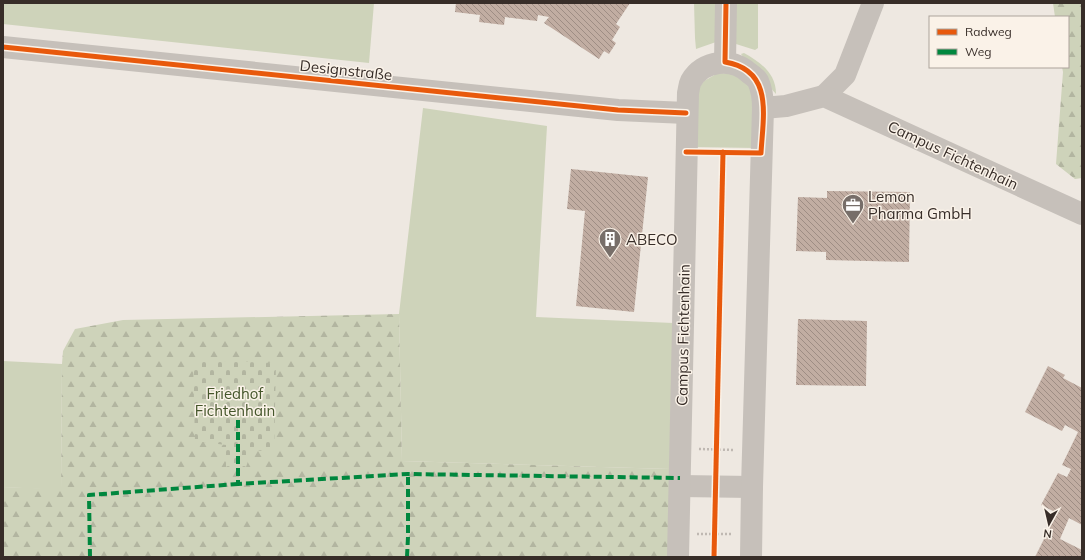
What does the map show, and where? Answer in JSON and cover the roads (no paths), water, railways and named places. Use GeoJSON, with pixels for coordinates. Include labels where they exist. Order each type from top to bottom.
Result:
{"type":"FeatureCollection","features":[{"type":"Feature","properties":{"kind":"street"},"geometry":{"type":"LineString","coordinates":[[726,3],[726,62],[736,64],[746,70],[757,80],[762,94],[763,108],[751,557]]}},
{"type":"Feature","properties":{"kind":"street"},"geometry":{"type":"LineString","coordinates":[[763,108],[786,106],[824,96],[844,75],[873,3]]}},
{"type":"Feature","properties":{"kind":"street","name":"Designstraße"},"geometry":{"type":"LineString","coordinates":[[3,47],[618,110],[686,113]]}},
{"type":"Feature","properties":{"kind":"street","name":"Campus Fichtenhain"},"geometry":{"type":"LineString","coordinates":[[678,557],[686,113],[690,82],[697,73],[713,64],[726,62]]}},
{"type":"Feature","properties":{"kind":"street","name":"Campus Fichtenhain"},"geometry":{"type":"LineString","coordinates":[[824,96],[1082,214]]}},
{"type":"Feature","properties":{"kind":"street"},"geometry":{"type":"LineString","coordinates":[[680,486],[752,487]]}},
{"type":"Feature","properties":{"kind":"place","name":"Lemon Pharma GmbH"},"geometry":{"type":"Point","coordinates":[853,224]}},
{"type":"Feature","properties":{"kind":"place","name":"ABECO"},"geometry":{"type":"Point","coordinates":[610,258]}},
{"type":"Feature","properties":{"kind":"park label","name":"Friedhof Fichtenhain"},"geometry":{"type":"Point","coordinates":[235,402]}}]}
